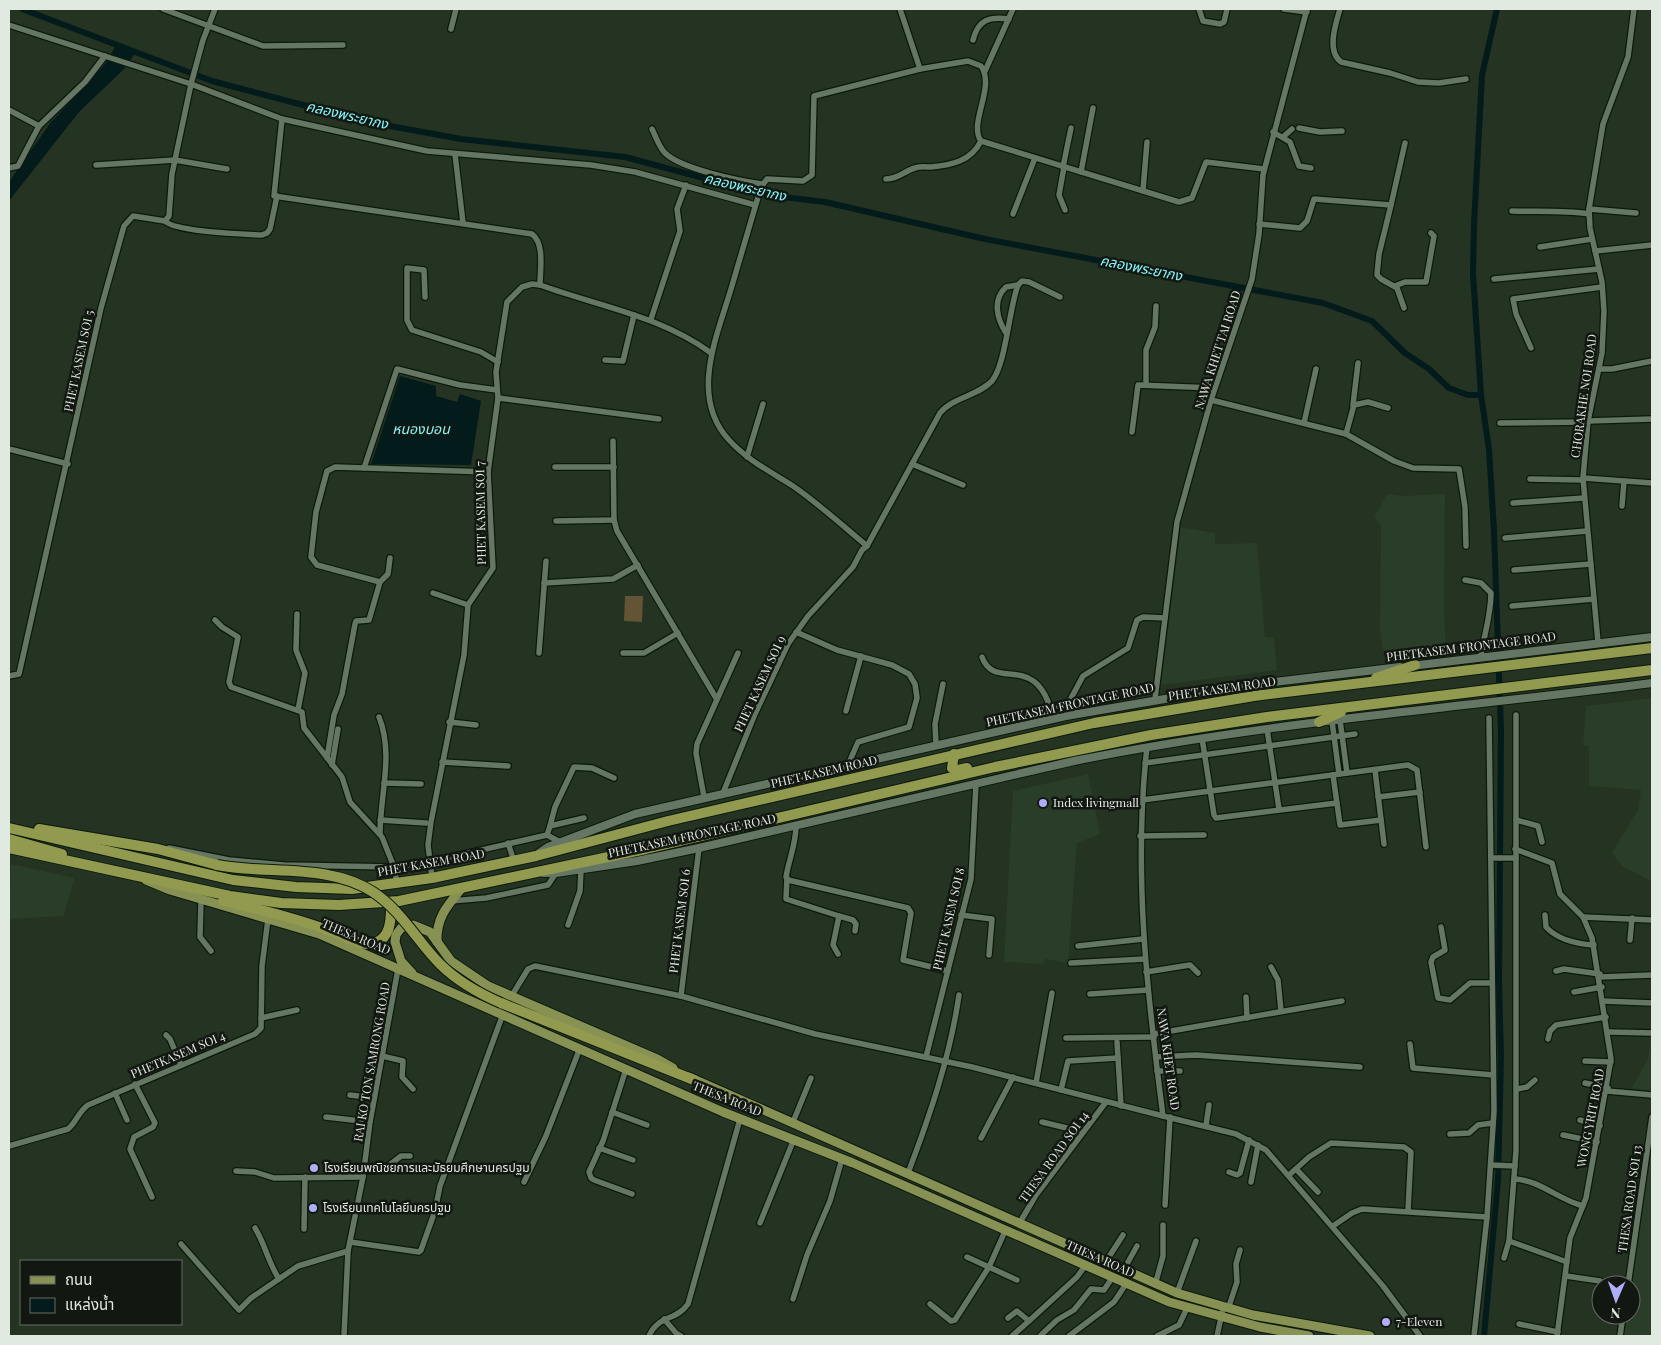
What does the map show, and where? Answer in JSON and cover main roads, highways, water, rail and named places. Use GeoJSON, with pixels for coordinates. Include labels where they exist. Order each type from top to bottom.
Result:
{"type":"FeatureCollection","features":[{"type":"Feature","properties":{"kind":"highway","name":"PHET KASEM ROAD"},"geometry":{"type":"LineString","coordinates":[[9,826],[233,880],[296,887],[352,889],[432,878],[514,861],[668,821],[1094,722],[1254,696],[1652,648]]}},
{"type":"Feature","properties":{"kind":"highway"},"geometry":{"type":"LineString","coordinates":[[1361,684],[1415,665]]}},
{"type":"Feature","properties":{"kind":"highway"},"geometry":{"type":"LineString","coordinates":[[9,848],[230,896],[281,903],[338,905],[399,901],[646,849],[1027,760],[1200,726],[1652,670]]}},
{"type":"Feature","properties":{"kind":"highway"},"geometry":{"type":"LineString","coordinates":[[1319,722],[1356,707]]}},
{"type":"Feature","properties":{"kind":"highway"},"geometry":{"type":"LineString","coordinates":[[954,754],[951,766],[958,770],[998,760],[1027,760]]}},
{"type":"Feature","properties":{"kind":"highway"},"geometry":{"type":"LineString","coordinates":[[9,826],[158,849],[217,865],[262,871],[306,872],[344,879],[372,891],[391,907],[402,917],[439,963],[454,978],[470,988],[501,1003],[694,1080]]}},
{"type":"Feature","properties":{"kind":"highway"},"geometry":{"type":"LineString","coordinates":[[9,838],[111,870]]}},
{"type":"Feature","properties":{"kind":"highway"},"geometry":{"type":"LineString","coordinates":[[180,885],[220,900],[309,922],[358,942],[375,943],[388,932],[391,922],[391,907]]}},
{"type":"Feature","properties":{"kind":"main road","name":"PHETKASEM FRONTAGE ROAD"},"geometry":{"type":"LineString","coordinates":[[536,856],[548,847],[635,814],[1053,718],[1245,685],[1652,637]]}},
{"type":"Feature","properties":{"kind":"main road","name":"PHETKASEM FRONTAGE ROAD"},"geometry":{"type":"LineString","coordinates":[[534,872],[556,873],[699,848],[976,784],[1147,747],[1319,722],[1652,683]]}},
{"type":"Feature","properties":{"kind":"main road","name":"THESA ROAD"},"geometry":{"type":"LineString","coordinates":[[138,876],[150,883],[201,900],[319,934],[740,1119],[853,1163],[1006,1229],[1112,1278],[1187,1308],[1224,1312],[1370,1336]]}},
{"type":"Feature","properties":{"kind":"main road"},"geometry":{"type":"LineString","coordinates":[[437,942],[439,918],[462,888]]}},
{"type":"Feature","properties":{"kind":"main road","name":"THESA ROAD"},"geometry":{"type":"LineString","coordinates":[[413,974],[401,961],[395,942],[396,934],[401,928],[413,925],[422,927],[430,932],[451,961],[467,974],[511,997],[657,1059],[694,1080],[857,1150],[1105,1263],[1224,1312],[1260,1332],[1309,1336]]}},
{"type":"Feature","properties":{"kind":"main road"},"geometry":{"type":"LineString","coordinates":[[808,1145],[814,1132]]}},
{"type":"Feature","properties":{"kind":"main road"},"geometry":{"type":"LineString","coordinates":[[853,1163],[857,1150]]}},
{"type":"Feature","properties":{"kind":"water"},"geometry":{"type":"Polygon","coordinates":[[[116,45],[136,52],[123,70],[79,112],[9,201],[9,182],[51,122],[106,63],[116,45]]]}},
{"type":"Feature","properties":{"kind":"water","name":"หนองบอน"},"geometry":{"type":"Polygon","coordinates":[[[400,376],[436,386],[436,396],[457,402],[460,394],[481,401],[471,465],[371,464],[400,376]]]}},
{"type":"Feature","properties":{"kind":"waterway","name":"คลองพระยากง"},"geometry":{"type":"LineString","coordinates":[[22,9],[212,81],[368,122],[461,139],[625,157],[767,195],[825,202],[985,239],[1323,303],[1372,321],[1405,353],[1429,369],[1449,388],[1468,395],[1481,395]]}},
{"type":"Feature","properties":{"kind":"waterway"},"geometry":{"type":"LineString","coordinates":[[1484,1336],[1498,1180],[1501,1057],[1499,982],[1501,731],[1494,531],[1489,449],[1481,395],[1473,274],[1482,75],[1497,9]]}},
{"type":"Feature","properties":{"kind":"place","name":"Index livingmall"},"geometry":{"type":"Point","coordinates":[1043,803]}},
{"type":"Feature","properties":{"kind":"place","name":"โรงเรียนพณิชยการและมัธยมศึกษานครปฐม"},"geometry":{"type":"Point","coordinates":[314,1168]}},
{"type":"Feature","properties":{"kind":"place","name":"โรงเรียนเทคโนโลยีนครปฐม"},"geometry":{"type":"Point","coordinates":[313,1208]}},
{"type":"Feature","properties":{"kind":"place","name":"7-Eleven"},"geometry":{"type":"Point","coordinates":[1386,1322]}}]}
